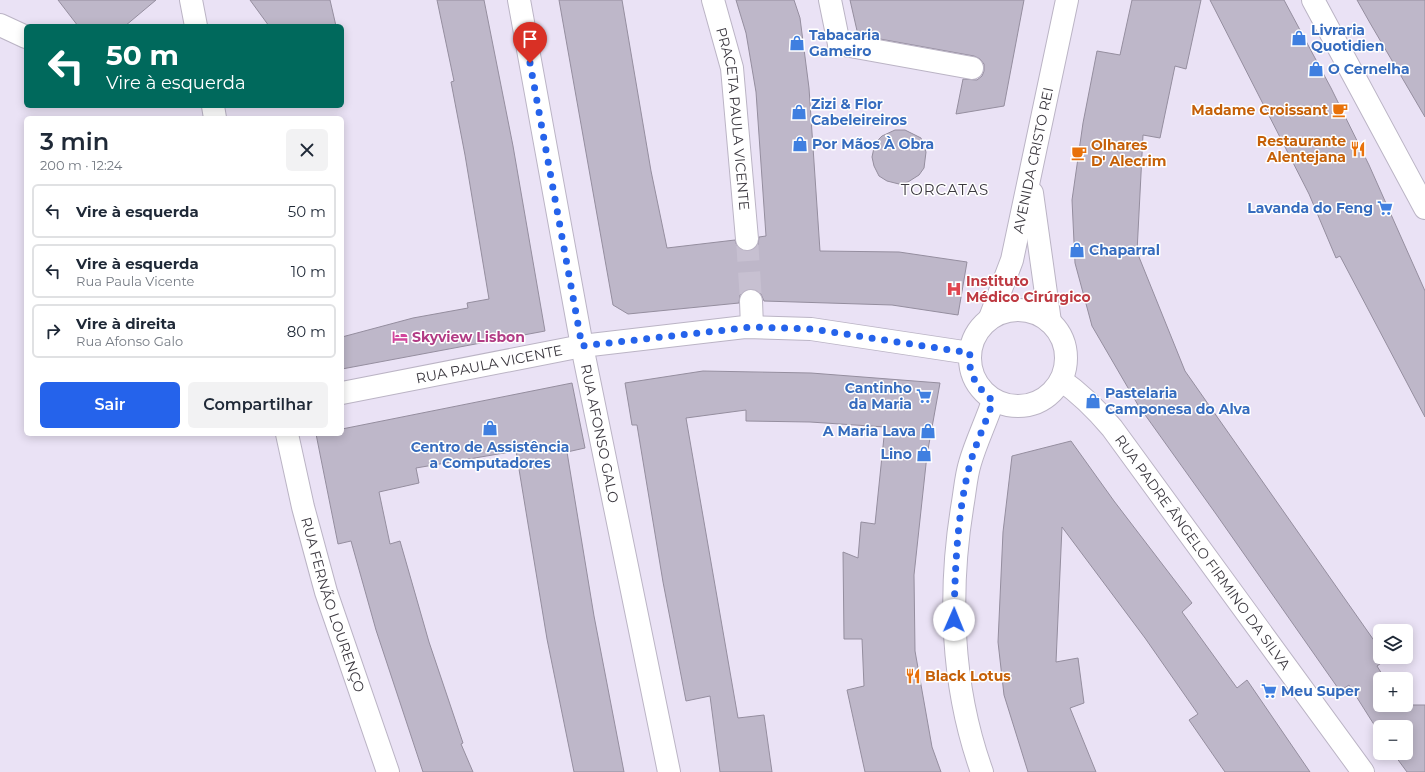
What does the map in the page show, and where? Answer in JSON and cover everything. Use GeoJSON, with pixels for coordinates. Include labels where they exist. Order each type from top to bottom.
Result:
{"type":"FeatureCollection","features":[{"type":"Feature","properties":{"kind":"street"},"geometry":{"type":"LineString","coordinates":[[191,0],[196,24]]}},
{"type":"Feature","properties":{"kind":"street","name":"RUA AFONSO GALO"},"geometry":{"type":"LineString","coordinates":[[519,0],[582,346],[669,772]]}},
{"type":"Feature","properties":{"kind":"street","name":"PRACETA PAULA VICENTE"},"geometry":{"type":"LineString","coordinates":[[713,0],[732,68],[747,239]]}},
{"type":"Feature","properties":{"kind":"street"},"geometry":{"type":"LineString","coordinates":[[830,0],[839,44],[972,68]]}},
{"type":"Feature","properties":{"kind":"street","name":"AVENIDA CRISTO REI"},"geometry":{"type":"LineString","coordinates":[[990,318],[1012,260],[1067,0]]}},
{"type":"Feature","properties":{"kind":"street"},"geometry":{"type":"LineString","coordinates":[[1313,0],[1425,208]]}},
{"type":"Feature","properties":{"kind":"street"},"geometry":{"type":"LineString","coordinates":[[0,25],[24,36]]}},
{"type":"Feature","properties":{"kind":"street"},"geometry":{"type":"LineString","coordinates":[[1030,178],[1050,322]]}},
{"type":"Feature","properties":{"kind":"street"},"geometry":{"type":"LineString","coordinates":[[751,301],[752,327]]}},
{"type":"Feature","properties":{"kind":"street"},"geometry":{"type":"LineString","coordinates":[[1021,309],[1036,314],[1050,322],[1060,334],[1065,349],[1066,365],[1062,380],[1052,393],[1039,402],[1024,407],[1009,407],[993,401],[981,390],[972,377],[969,360],[970,344],[978,330],[990,318],[1004,311],[1021,309]]}},
{"type":"Feature","properties":{"kind":"street","name":"RUA PAULA VICENTE"},"geometry":{"type":"LineString","coordinates":[[344,393],[582,346],[752,327],[812,329],[970,353]]}},
{"type":"Feature","properties":{"kind":"street","name":"RUA PADRE ÂNGELO FIRMINO DA SILVA"},"geometry":{"type":"LineString","coordinates":[[1062,380],[1096,408],[1112,428],[1363,772]]}},
{"type":"Feature","properties":{"kind":"street"},"geometry":{"type":"LineString","coordinates":[[982,772],[967,721],[958,671],[954,620],[955,569],[960,519],[970,464],[993,401]]}},
{"type":"Feature","properties":{"kind":"street","name":"RUA FERNÃO LOURENÇO"},"geometry":{"type":"LineString","coordinates":[[287,436],[303,507],[326,592],[388,772]]}},
{"type":"Feature","properties":{"kind":"building"},"geometry":{"type":"Polygon","coordinates":[[[58,0],[156,0],[127,24],[76,24],[58,0]]]}},
{"type":"Feature","properties":{"kind":"building"},"geometry":{"type":"Polygon","coordinates":[[[250,0],[330,0],[336,24],[268,24],[250,0]]]}},
{"type":"Feature","properties":{"kind":"building"},"geometry":{"type":"Polygon","coordinates":[[[437,0],[484,0],[513,146],[545,331],[344,369],[344,336],[413,318],[468,308],[467,303],[489,299],[451,82],[454,81],[437,0]]]}},
{"type":"Feature","properties":{"kind":"building"},"geometry":{"type":"Polygon","coordinates":[[[559,0],[622,0],[651,171],[667,248],[735,240],[737,246],[742,250],[748,251],[754,249],[758,245],[759,237],[766,236],[756,92],[746,33],[736,0],[794,0],[800,18],[809,88],[820,251],[899,252],[967,262],[958,315],[892,305],[764,301],[761,294],[757,290],[751,289],[745,290],[740,295],[739,303],[628,314],[613,305],[559,0]]]}},
{"type":"Feature","properties":{"kind":"building"},"geometry":{"type":"Polygon","coordinates":[[[850,0],[1024,0],[1004,106],[956,114],[963,79],[977,80],[982,76],[984,64],[980,59],[974,56],[858,35],[850,0]]]}},
{"type":"Feature","properties":{"kind":"building"},"geometry":{"type":"Polygon","coordinates":[[[1132,0],[1201,0],[1186,69],[1175,66],[1160,138],[1143,135],[1137,252],[1185,371],[1373,639],[1373,664],[1380,664],[1377,666],[1381,672],[1373,672],[1373,712],[1413,712],[1413,705],[1425,705],[1425,772],[1407,772],[1398,760],[1413,760],[1413,720],[1373,720],[1373,723],[1349,685],[1340,691],[1138,405],[1092,326],[1075,263],[1072,200],[1083,123],[1097,51],[1120,55],[1132,0]]]}},
{"type":"Feature","properties":{"kind":"building"},"geometry":{"type":"Polygon","coordinates":[[[1210,0],[1284,0],[1331,88],[1369,165],[1425,291],[1425,417],[1340,256],[1336,258],[1309,194],[1210,0]]]}},
{"type":"Feature","properties":{"kind":"building"},"geometry":{"type":"Polygon","coordinates":[[[1357,0],[1425,0],[1425,117],[1370,23],[1357,0]]]}},
{"type":"Feature","properties":{"kind":"building"},"geometry":{"type":"Polygon","coordinates":[[[895,130],[905,130],[921,138],[926,152],[924,168],[919,175],[908,182],[899,184],[887,181],[879,176],[874,166],[872,157],[875,143],[882,136],[895,130]]]}},
{"type":"Feature","properties":{"kind":"building"},"geometry":{"type":"Polygon","coordinates":[[[703,371],[811,373],[940,383],[927,455],[914,575],[915,651],[932,747],[941,772],[865,772],[847,690],[864,686],[862,639],[844,639],[843,552],[858,558],[861,522],[875,524],[885,427],[810,422],[746,421],[746,410],[686,418],[738,718],[764,715],[772,772],[720,772],[710,696],[686,701],[663,582],[637,425],[632,425],[625,383],[703,371]]]}},
{"type":"Feature","properties":{"kind":"building"},"geometry":{"type":"Polygon","coordinates":[[[572,383],[585,448],[567,452],[594,616],[624,772],[574,772],[547,639],[516,451],[416,468],[419,483],[379,492],[390,544],[400,541],[429,642],[463,743],[461,744],[473,772],[423,772],[376,630],[351,541],[338,544],[316,436],[344,436],[344,429],[572,383]]]}},
{"type":"Feature","properties":{"kind":"building"},"geometry":{"type":"Polygon","coordinates":[[[1071,441],[1114,501],[1192,603],[1182,612],[1237,688],[1247,680],[1310,772],[1225,772],[1189,720],[1198,714],[1145,638],[1062,527],[1056,662],[1078,658],[1084,703],[1070,708],[1096,772],[1028,772],[1004,695],[998,642],[1003,532],[1012,456],[1071,441]]]}},
{"type":"Feature","properties":{"kind":"tunnel"},"geometry":{"type":"LineString","coordinates":[[747,239],[751,301]]}},
{"type":"Feature","properties":{"kind":"place","name":"Livraria Quotidien"},"geometry":{"type":"Point","coordinates":[1299,38]}},
{"type":"Feature","properties":{"kind":"place","name":"Tabacaria Gameiro"},"geometry":{"type":"Point","coordinates":[797,43]}},
{"type":"Feature","properties":{"kind":"place","name":"O Cernelha"},"geometry":{"type":"Point","coordinates":[1316,69]}},
{"type":"Feature","properties":{"kind":"place","name":"Madame Croissant"},"geometry":{"type":"Point","coordinates":[1340,110]}},
{"type":"Feature","properties":{"kind":"place","name":"Zizi & Flor Cabeleireiros"},"geometry":{"type":"Point","coordinates":[799,112]}},
{"type":"Feature","properties":{"kind":"place","name":"Por Mãos À Obra"},"geometry":{"type":"Point","coordinates":[800,144]}},
{"type":"Feature","properties":{"kind":"place","name":"Restaurante Alentejana"},"geometry":{"type":"Point","coordinates":[1358,149]}},
{"type":"Feature","properties":{"kind":"place","name":"Olhares D' Alecrim"},"geometry":{"type":"Point","coordinates":[1079,153]}},
{"type":"Feature","properties":{"kind":"place","name":"Lavanda do Feng"},"geometry":{"type":"Point","coordinates":[1385,208]}},
{"type":"Feature","properties":{"kind":"place","name":"Chaparral"},"geometry":{"type":"Point","coordinates":[1077,250]}},
{"type":"Feature","properties":{"kind":"place","name":"Instituto Médico Cirúrgico"},"geometry":{"type":"Point","coordinates":[954,289]}},
{"type":"Feature","properties":{"kind":"place","name":"Skyview Lisbon"},"geometry":{"type":"Point","coordinates":[400,337]}},
{"type":"Feature","properties":{"kind":"place","name":"Cantinho da Maria"},"geometry":{"type":"Point","coordinates":[924,396]}},
{"type":"Feature","properties":{"kind":"place","name":"Pastelaria Camponesa do Alva"},"geometry":{"type":"Point","coordinates":[1093,401]}},
{"type":"Feature","properties":{"kind":"place","name":"Centro de Assistência a Computadores"},"geometry":{"type":"Point","coordinates":[490,428]}},
{"type":"Feature","properties":{"kind":"place","name":"A Maria Lava"},"geometry":{"type":"Point","coordinates":[928,431]}},
{"type":"Feature","properties":{"kind":"place","name":"Lino"},"geometry":{"type":"Point","coordinates":[924,454]}},
{"type":"Feature","properties":{"kind":"place","name":"Black Lotus"},"geometry":{"type":"Point","coordinates":[913,676]}},
{"type":"Feature","properties":{"kind":"place","name":"Meu Super"},"geometry":{"type":"Point","coordinates":[1269,691]}},
{"type":"Feature","properties":{"kind":"district","name":"TORCATAS"},"geometry":{"type":"Point","coordinates":[945,189]}},
{"type":"Feature","properties":{"kind":"route"},"geometry":{"type":"LineString","coordinates":[[530,63],[582,346],[752,327],[812,329],[970,353],[969,360],[972,377],[981,390],[993,401],[970,464],[960,519],[955,569],[954,620]]}}]}
